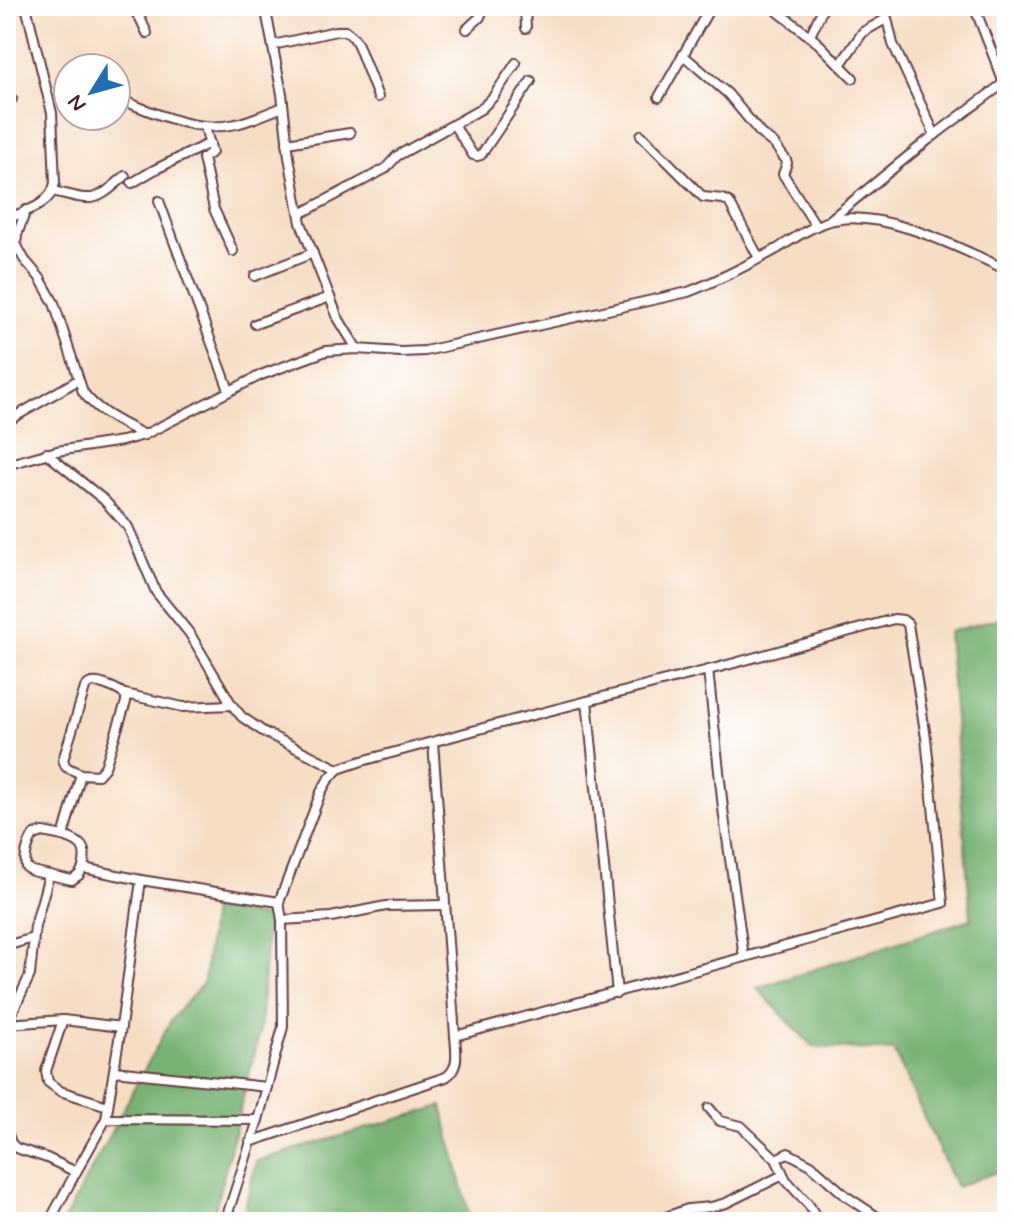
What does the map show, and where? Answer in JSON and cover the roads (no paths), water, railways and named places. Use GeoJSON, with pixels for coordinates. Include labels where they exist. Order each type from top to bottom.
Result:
{"type":"FeatureCollection","features":[{"type":"Feature","properties":{"kind":"street"},"geometry":{"type":"LineString","coordinates":[[6,219],[46,200],[55,183],[52,113],[26,6]]}},
{"type":"Feature","properties":{"kind":"street"},"geometry":{"type":"LineString","coordinates":[[130,6],[147,33]]}},
{"type":"Feature","properties":{"kind":"street"},"geometry":{"type":"LineString","coordinates":[[265,6],[300,214],[330,297],[345,332],[357,349]]}},
{"type":"Feature","properties":{"kind":"street"},"geometry":{"type":"LineString","coordinates":[[467,29],[480,17],[484,6]]}},
{"type":"Feature","properties":{"kind":"street"},"geometry":{"type":"LineString","coordinates":[[525,6],[526,28]]}},
{"type":"Feature","properties":{"kind":"street"},"geometry":{"type":"LineString","coordinates":[[659,97],[711,6]]}},
{"type":"Feature","properties":{"kind":"street"},"geometry":{"type":"LineString","coordinates":[[771,6],[781,9],[853,78]]}},
{"type":"Feature","properties":{"kind":"street"},"geometry":{"type":"LineString","coordinates":[[810,36],[824,6]]}},
{"type":"Feature","properties":{"kind":"street"},"geometry":{"type":"LineString","coordinates":[[884,6],[893,44],[935,135]]}},
{"type":"Feature","properties":{"kind":"street"},"geometry":{"type":"LineString","coordinates":[[827,222],[935,135],[1006,91],[974,6]]}},
{"type":"Feature","properties":{"kind":"street"},"geometry":{"type":"LineString","coordinates":[[840,65],[863,32],[886,19]]}},
{"type":"Feature","properties":{"kind":"street"},"geometry":{"type":"LineString","coordinates":[[273,45],[346,31],[358,45],[378,97]]}},
{"type":"Feature","properties":{"kind":"street"},"geometry":{"type":"LineString","coordinates":[[683,55],[728,94],[761,134],[774,144],[787,163],[783,175],[816,226]]}},
{"type":"Feature","properties":{"kind":"street"},"geometry":{"type":"LineString","coordinates":[[300,214],[385,169],[399,154],[486,104],[516,63]]}},
{"type":"Feature","properties":{"kind":"street"},"geometry":{"type":"LineString","coordinates":[[454,125],[473,155],[481,155],[531,81]]}},
{"type":"Feature","properties":{"kind":"street"},"geometry":{"type":"LineString","coordinates":[[132,104],[181,122],[205,127],[234,125],[283,107]]}},
{"type":"Feature","properties":{"kind":"street"},"geometry":{"type":"LineString","coordinates":[[205,127],[212,153],[203,158],[214,209],[233,251]]}},
{"type":"Feature","properties":{"kind":"street"},"geometry":{"type":"LineString","coordinates":[[287,143],[350,133]]}},
{"type":"Feature","properties":{"kind":"street"},"geometry":{"type":"LineString","coordinates":[[641,135],[703,197],[729,202],[759,258]]}},
{"type":"Feature","properties":{"kind":"street"},"geometry":{"type":"LineString","coordinates":[[53,191],[92,199],[210,143]]}},
{"type":"Feature","properties":{"kind":"street"},"geometry":{"type":"LineString","coordinates":[[159,201],[229,390]]}},
{"type":"Feature","properties":{"kind":"street"},"geometry":{"type":"LineString","coordinates":[[26,210],[16,244],[47,289],[59,313],[83,392],[95,406],[144,435]]}},
{"type":"Feature","properties":{"kind":"street"},"geometry":{"type":"LineString","coordinates":[[6,465],[46,453],[144,435],[261,375],[326,351],[425,351],[688,292],[720,279],[827,222],[869,220],[907,228],[1007,270]]}},
{"type":"Feature","properties":{"kind":"street"},"geometry":{"type":"LineString","coordinates":[[255,276],[313,253]]}},
{"type":"Feature","properties":{"kind":"street"},"geometry":{"type":"LineString","coordinates":[[255,324],[330,297]]}},
{"type":"Feature","properties":{"kind":"street"},"geometry":{"type":"LineString","coordinates":[[337,349],[345,332]]}},
{"type":"Feature","properties":{"kind":"street"},"geometry":{"type":"LineString","coordinates":[[6,422],[78,380]]}},
{"type":"Feature","properties":{"kind":"street"},"geometry":{"type":"LineString","coordinates":[[46,453],[104,500],[128,527],[156,592],[195,642],[242,717],[255,727],[338,769]]}},
{"type":"Feature","properties":{"kind":"street"},"geometry":{"type":"LineString","coordinates":[[225,1222],[258,1120],[283,1027],[282,920],[279,902],[321,792],[338,769],[894,619],[903,620],[910,627],[926,738],[943,903],[455,1036]]}},
{"type":"Feature","properties":{"kind":"street"},"geometry":{"type":"LineString","coordinates":[[708,670],[724,817],[744,957]]}},
{"type":"Feature","properties":{"kind":"street"},"geometry":{"type":"LineString","coordinates":[[125,694],[125,708],[105,767],[98,775],[81,774],[66,767],[63,760],[88,684],[95,682],[125,694],[183,707],[232,705]]}},
{"type":"Feature","properties":{"kind":"street"},"geometry":{"type":"LineString","coordinates":[[587,701],[617,993]]}},
{"type":"Feature","properties":{"kind":"street"},"geometry":{"type":"LineString","coordinates":[[250,1142],[446,1077],[456,1065],[433,742]]}},
{"type":"Feature","properties":{"kind":"street"},"geometry":{"type":"LineString","coordinates":[[63,836],[81,774]]}},
{"type":"Feature","properties":{"kind":"street"},"geometry":{"type":"LineString","coordinates":[[40,832],[76,840],[83,847],[83,868],[72,880],[32,871],[26,867],[25,861],[29,844],[40,832]]}},
{"type":"Feature","properties":{"kind":"street"},"geometry":{"type":"LineString","coordinates":[[83,868],[279,902]]}},
{"type":"Feature","properties":{"kind":"street"},"geometry":{"type":"LineString","coordinates":[[49,875],[33,938],[30,975],[7,1024],[63,1020],[121,1027]]}},
{"type":"Feature","properties":{"kind":"street"},"geometry":{"type":"LineString","coordinates":[[49,1222],[106,1119],[141,880]]}},
{"type":"Feature","properties":{"kind":"street"},"geometry":{"type":"LineString","coordinates":[[282,920],[331,917],[386,906],[445,905]]}},
{"type":"Feature","properties":{"kind":"street"},"geometry":{"type":"LineString","coordinates":[[6,946],[33,938]]}},
{"type":"Feature","properties":{"kind":"street"},"geometry":{"type":"LineString","coordinates":[[63,1020],[46,1071],[48,1082],[60,1091],[108,1106]]}},
{"type":"Feature","properties":{"kind":"street"},"geometry":{"type":"LineString","coordinates":[[114,1071],[267,1087]]}},
{"type":"Feature","properties":{"kind":"street"},"geometry":{"type":"LineString","coordinates":[[709,1108],[720,1121],[741,1126],[776,1159],[783,1175],[819,1222]]}},
{"type":"Feature","properties":{"kind":"street"},"geometry":{"type":"LineString","coordinates":[[106,1119],[258,1120]]}},
{"type":"Feature","properties":{"kind":"street"},"geometry":{"type":"LineString","coordinates":[[6,1129],[8,1142],[16,1148],[76,1172]]}},
{"type":"Feature","properties":{"kind":"street"},"geometry":{"type":"LineString","coordinates":[[776,1159],[788,1153],[807,1163],[846,1196],[885,1222]]}},
{"type":"Feature","properties":{"kind":"street"},"geometry":{"type":"LineString","coordinates":[[652,1222],[688,1209],[726,1203],[783,1175]]}}]}
